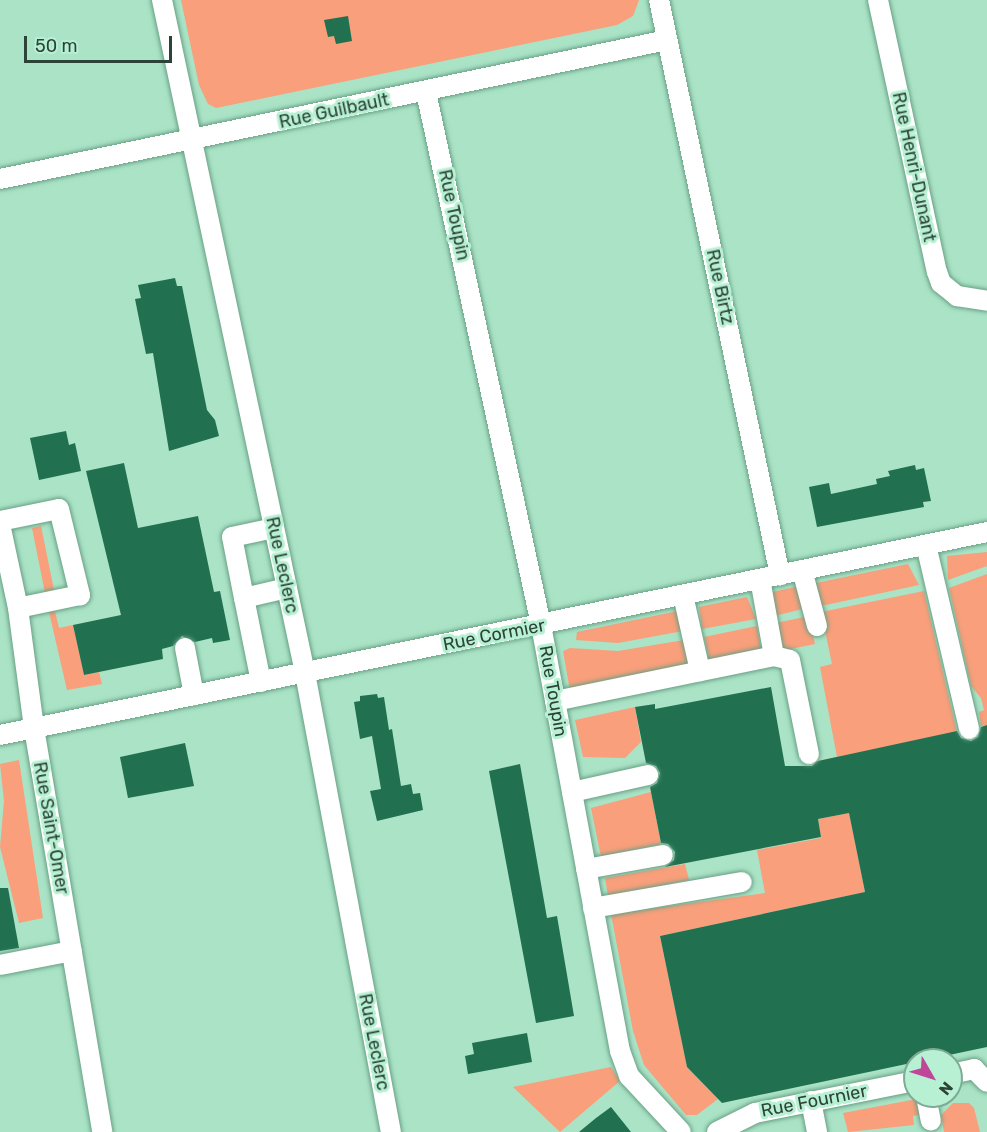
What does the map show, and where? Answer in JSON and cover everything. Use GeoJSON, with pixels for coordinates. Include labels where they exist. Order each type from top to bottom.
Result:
{"type":"FeatureCollection","features":[{"type":"Feature","properties":{"kind":"street","name":"Rue Leclerc"},"geometry":{"type":"LineString","coordinates":[[162,0],[305,673],[391,1132]]}},
{"type":"Feature","properties":{"kind":"street","name":"Rue Birtz"},"geometry":{"type":"LineString","coordinates":[[659,0],[780,575]]}},
{"type":"Feature","properties":{"kind":"street","name":"Rue Henri-Dunant"},"geometry":{"type":"LineString","coordinates":[[878,0],[938,276],[947,289],[961,298],[987,301]]}},
{"type":"Feature","properties":{"kind":"street","name":"Rue Guilbault"},"geometry":{"type":"LineString","coordinates":[[0,179],[667,40]]}},
{"type":"Feature","properties":{"kind":"street","name":"Rue Toupin"},"geometry":{"type":"LineString","coordinates":[[426,92],[541,626],[624,1064],[639,1088],[681,1132]]}},
{"type":"Feature","properties":{"kind":"street"},"geometry":{"type":"LineString","coordinates":[[0,522],[59,509],[80,595],[11,606]]}},
{"type":"Feature","properties":{"kind":"street","name":"Rue Saint-Omer"},"geometry":{"type":"LineString","coordinates":[[0,522],[11,606],[34,728],[102,1132]]}},
{"type":"Feature","properties":{"kind":"street"},"geometry":{"type":"LineString","coordinates":[[261,682],[232,537],[274,528]]}},
{"type":"Feature","properties":{"kind":"street","name":"Rue Cormier"},"geometry":{"type":"LineString","coordinates":[[0,735],[541,626],[987,532]]}},
{"type":"Feature","properties":{"kind":"street"},"geometry":{"type":"LineString","coordinates":[[926,545],[969,729]]}},
{"type":"Feature","properties":{"kind":"street"},"geometry":{"type":"LineString","coordinates":[[802,570],[817,626]]}},
{"type":"Feature","properties":{"kind":"street"},"geometry":{"type":"LineString","coordinates":[[760,579],[774,656]]}},
{"type":"Feature","properties":{"kind":"street"},"geometry":{"type":"LineString","coordinates":[[244,597],[287,588]]}},
{"type":"Feature","properties":{"kind":"street"},"geometry":{"type":"LineString","coordinates":[[683,595],[700,671]]}},
{"type":"Feature","properties":{"kind":"street"},"geometry":{"type":"LineString","coordinates":[[185,648],[194,695]]}},
{"type":"Feature","properties":{"kind":"street"},"geometry":{"type":"LineString","coordinates":[[555,701],[774,656],[789,660],[809,754]]}},
{"type":"Feature","properties":{"kind":"street"},"geometry":{"type":"LineString","coordinates":[[572,792],[648,775]]}},
{"type":"Feature","properties":{"kind":"street"},"geometry":{"type":"LineString","coordinates":[[586,869],[663,855]]}},
{"type":"Feature","properties":{"kind":"street"},"geometry":{"type":"LineString","coordinates":[[593,908],[742,882]]}},
{"type":"Feature","properties":{"kind":"street"},"geometry":{"type":"LineString","coordinates":[[0,965],[72,951]]}},
{"type":"Feature","properties":{"kind":"street"},"geometry":{"type":"LineString","coordinates":[[963,1072],[974,1070],[987,1082]]}},
{"type":"Feature","properties":{"kind":"street","name":"Rue Fournier"},"geometry":{"type":"LineString","coordinates":[[717,1132],[741,1117],[903,1083]]}},
{"type":"Feature","properties":{"kind":"street"},"geometry":{"type":"LineString","coordinates":[[811,1101],[817,1132]]}},
{"type":"Feature","properties":{"kind":"street"},"geometry":{"type":"LineString","coordinates":[[928,1108],[931,1121]]}},
{"type":"Feature","properties":{"kind":"shaded area"},"geometry":{"type":"Polygon","coordinates":[[[181,0],[639,0],[633,16],[617,25],[216,108],[208,104],[199,85],[181,0]]]}},
{"type":"Feature","properties":{"kind":"shaded area"},"geometry":{"type":"Polygon","coordinates":[[[41,526],[54,590],[45,593],[32,528],[41,526]]]}},
{"type":"Feature","properties":{"kind":"shaded area"},"geometry":{"type":"Polygon","coordinates":[[[987,552],[987,566],[948,580],[947,556],[987,552]]]}},
{"type":"Feature","properties":{"kind":"shaded area"},"geometry":{"type":"Polygon","coordinates":[[[908,564],[919,585],[821,606],[816,583],[908,564]]]}},
{"type":"Feature","properties":{"kind":"shaded area"},"geometry":{"type":"Polygon","coordinates":[[[987,574],[987,725],[981,726],[979,712],[984,710],[981,698],[971,686],[949,588],[987,574]]]}},
{"type":"Feature","properties":{"kind":"shaded area"},"geometry":{"type":"Polygon","coordinates":[[[800,586],[806,608],[775,616],[772,592],[800,586]]]}},
{"type":"Feature","properties":{"kind":"shaded area"},"geometry":{"type":"Polygon","coordinates":[[[924,591],[957,732],[815,773],[813,762],[837,757],[820,667],[832,664],[821,612],[924,591]]]}},
{"type":"Feature","properties":{"kind":"shaded area"},"geometry":{"type":"Polygon","coordinates":[[[747,597],[756,619],[702,629],[699,607],[747,597]]]}},
{"type":"Feature","properties":{"kind":"shaded area"},"geometry":{"type":"Polygon","coordinates":[[[55,611],[59,628],[73,625],[84,675],[99,672],[102,684],[67,690],[49,612],[55,611]]]}},
{"type":"Feature","properties":{"kind":"shaded area"},"geometry":{"type":"Polygon","coordinates":[[[678,611],[683,631],[618,643],[576,640],[577,632],[678,611]]]}},
{"type":"Feature","properties":{"kind":"shaded area"},"geometry":{"type":"Polygon","coordinates":[[[809,616],[815,644],[781,651],[776,623],[809,616]]]}},
{"type":"Feature","properties":{"kind":"shaded area"},"geometry":{"type":"Polygon","coordinates":[[[757,626],[761,649],[713,663],[709,659],[704,637],[757,626]]]}},
{"type":"Feature","properties":{"kind":"shaded area"},"geometry":{"type":"Polygon","coordinates":[[[684,640],[688,664],[570,691],[563,651],[570,648],[618,651],[684,640]]]}},
{"type":"Feature","properties":{"kind":"shaded area"},"geometry":{"type":"Polygon","coordinates":[[[635,707],[641,742],[625,758],[583,757],[575,720],[635,707]]]}},
{"type":"Feature","properties":{"kind":"shaded area"},"geometry":{"type":"Polygon","coordinates":[[[19,760],[43,918],[19,923],[0,847],[4,801],[0,764],[19,760]]]}},
{"type":"Feature","properties":{"kind":"shaded area"},"geometry":{"type":"Polygon","coordinates":[[[651,792],[661,844],[601,857],[591,808],[651,792]]]}},
{"type":"Feature","properties":{"kind":"shaded area"},"geometry":{"type":"Polygon","coordinates":[[[849,813],[865,892],[660,936],[687,1067],[718,1099],[697,1115],[686,1115],[644,1065],[633,1031],[611,914],[765,893],[757,850],[821,838],[818,819],[849,813]]]}},
{"type":"Feature","properties":{"kind":"shaded area"},"geometry":{"type":"Polygon","coordinates":[[[685,864],[689,880],[608,896],[605,878],[685,864]]]}},
{"type":"Feature","properties":{"kind":"shaded area"},"geometry":{"type":"Polygon","coordinates":[[[611,1067],[620,1081],[560,1132],[513,1087],[611,1067]]]}},
{"type":"Feature","properties":{"kind":"shaded area"},"geometry":{"type":"Polygon","coordinates":[[[903,1102],[903,1108],[924,1108],[925,1114],[913,1116],[914,1125],[848,1132],[843,1113],[903,1102]]]}},
{"type":"Feature","properties":{"kind":"shaded area"},"geometry":{"type":"Polygon","coordinates":[[[963,1103],[969,1103],[974,1108],[980,1132],[944,1132],[941,1115],[948,1108],[963,1108],[963,1103]]]}},
{"type":"Feature","properties":{"kind":"building"},"geometry":{"type":"Polygon","coordinates":[[[348,16],[352,41],[336,44],[334,36],[328,37],[324,20],[348,16]]]}},
{"type":"Feature","properties":{"kind":"building"},"geometry":{"type":"Polygon","coordinates":[[[175,278],[177,286],[182,286],[207,410],[215,420],[219,436],[169,451],[153,353],[146,354],[135,299],[141,298],[138,285],[175,278]]]}},
{"type":"Feature","properties":{"kind":"building"},"geometry":{"type":"Polygon","coordinates":[[[66,431],[69,445],[75,443],[81,471],[39,480],[30,438],[66,431]]]}},
{"type":"Feature","properties":{"kind":"building"},"geometry":{"type":"Polygon","coordinates":[[[124,463],[138,528],[198,516],[214,592],[220,591],[230,640],[213,643],[212,638],[195,642],[182,636],[173,646],[162,649],[163,659],[84,675],[73,625],[121,615],[86,471],[124,463]]]}},
{"type":"Feature","properties":{"kind":"building"},"geometry":{"type":"Polygon","coordinates":[[[915,465],[916,470],[924,468],[931,501],[923,502],[924,507],[817,527],[809,487],[829,483],[831,494],[877,484],[876,479],[890,476],[888,471],[915,465]]]}},
{"type":"Feature","properties":{"kind":"building"},"geometry":{"type":"Polygon","coordinates":[[[771,687],[785,766],[812,766],[818,761],[957,731],[961,738],[971,741],[978,737],[981,727],[987,725],[987,1047],[963,1052],[963,1048],[903,1048],[903,1065],[722,1103],[687,1067],[660,936],[865,892],[849,813],[818,819],[821,837],[665,867],[674,860],[675,852],[668,844],[661,843],[650,787],[657,783],[660,773],[656,766],[646,763],[635,707],[655,704],[655,709],[771,687]]]}},
{"type":"Feature","properties":{"kind":"building"},"geometry":{"type":"Polygon","coordinates":[[[377,694],[378,698],[384,697],[389,730],[392,729],[401,786],[411,784],[413,794],[420,793],[423,810],[377,821],[370,791],[381,789],[372,736],[360,739],[354,702],[360,701],[360,696],[377,694]]]}},
{"type":"Feature","properties":{"kind":"building"},"geometry":{"type":"Polygon","coordinates":[[[185,743],[194,786],[128,798],[120,757],[185,743]]]}},
{"type":"Feature","properties":{"kind":"building"},"geometry":{"type":"Polygon","coordinates":[[[520,764],[547,918],[557,916],[574,1016],[536,1023],[489,771],[520,764]]]}},
{"type":"Feature","properties":{"kind":"building"},"geometry":{"type":"Polygon","coordinates":[[[0,888],[8,888],[19,948],[0,951],[0,888]]]}},
{"type":"Feature","properties":{"kind":"building"},"geometry":{"type":"Polygon","coordinates":[[[527,1033],[532,1062],[468,1074],[465,1056],[474,1054],[472,1043],[527,1033]]]}},
{"type":"Feature","properties":{"kind":"building"},"geometry":{"type":"Polygon","coordinates":[[[611,1107],[631,1132],[579,1132],[596,1118],[611,1107]]]}}]}
